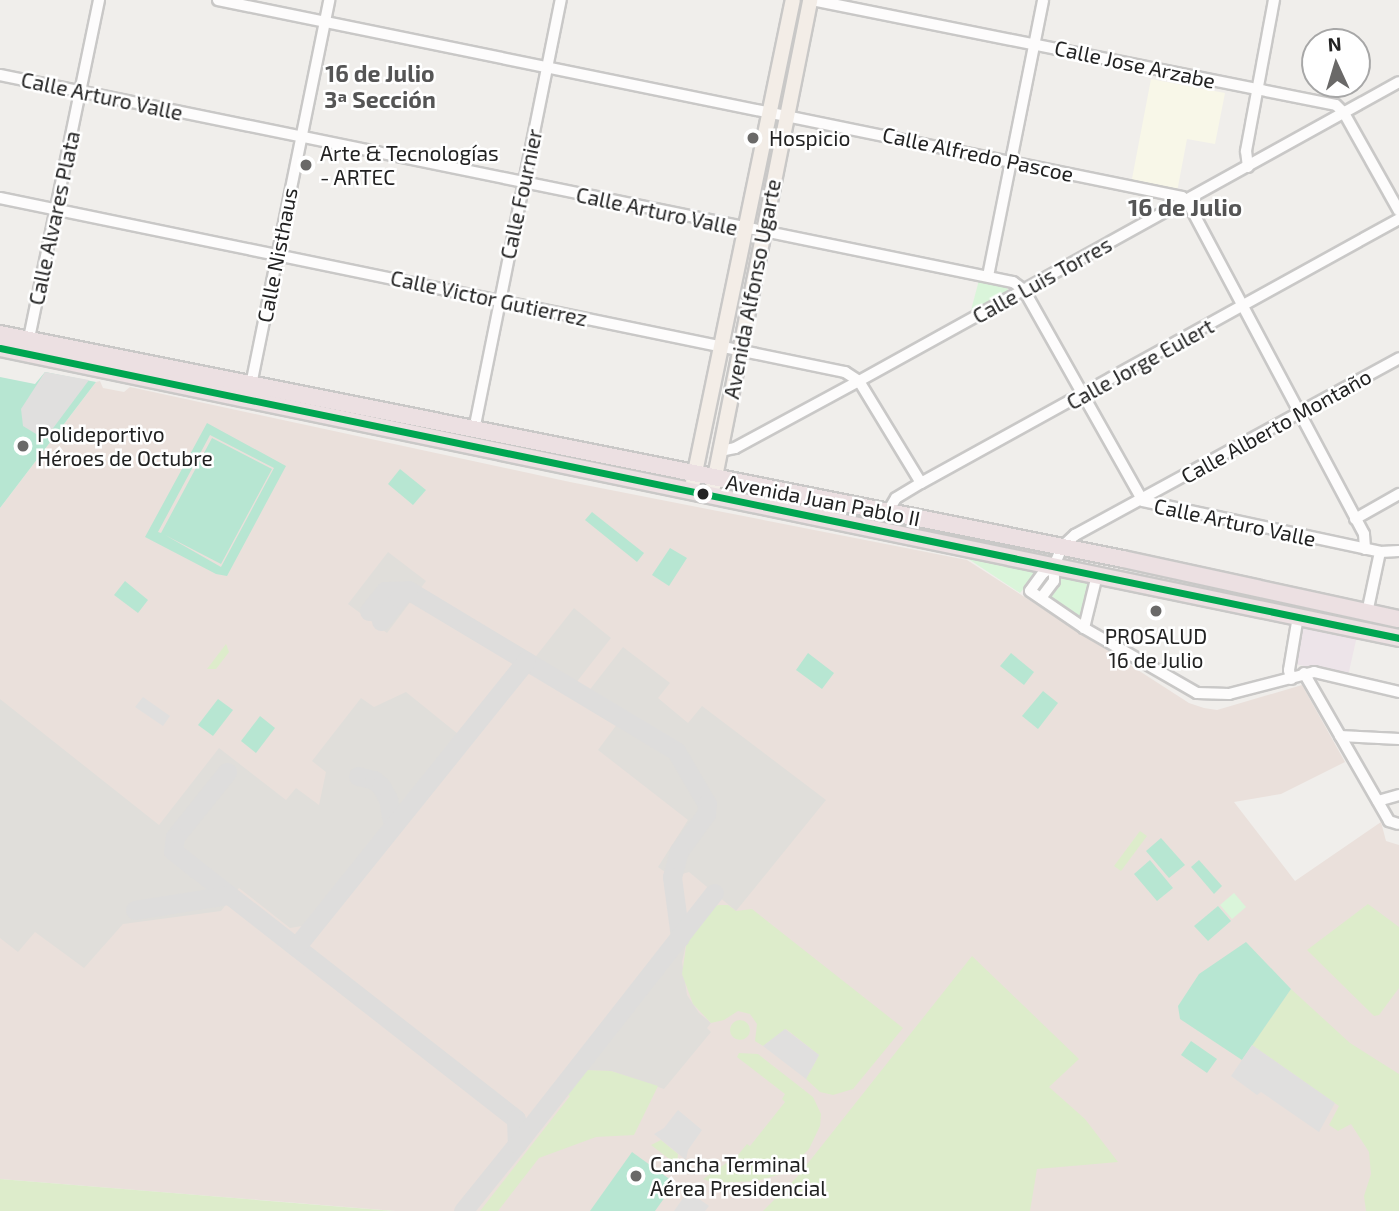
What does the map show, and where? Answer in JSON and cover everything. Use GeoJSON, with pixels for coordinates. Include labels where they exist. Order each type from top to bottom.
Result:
{"type":"FeatureCollection","features":[{"type":"Feature","properties":{"kind":"highway","name":"Avenida Juan Pablo II"},"geometry":{"type":"LineString","coordinates":[[0,334],[28,346],[691,491],[1399,638]]}},
{"type":"Feature","properties":{"kind":"highway","name":"Avenida Juan Pablo II"},"geometry":{"type":"LineString","coordinates":[[0,348],[28,346],[251,386],[1062,547],[1399,619]]}},
{"type":"Feature","properties":{"kind":"main road","name":"Avenida Alfonso Ugarte"},"geometry":{"type":"LineString","coordinates":[[691,491],[793,0]]}},
{"type":"Feature","properties":{"kind":"main road","name":"Avenida Alfonso Ugarte"},"geometry":{"type":"LineString","coordinates":[[711,495],[811,0]]}},
{"type":"Feature","properties":{"kind":"street","name":"Calle Alvares Plata"},"geometry":{"type":"LineString","coordinates":[[28,346],[99,0]]}},
{"type":"Feature","properties":{"kind":"street","name":"Calle Alfredo Pascoe"},"geometry":{"type":"LineString","coordinates":[[218,0],[1175,195],[1187,201]]}},
{"type":"Feature","properties":{"kind":"street","name":"Calle Nisthaus"},"geometry":{"type":"LineString","coordinates":[[251,386],[329,0]]}},
{"type":"Feature","properties":{"kind":"street","name":"Calle Fournier"},"geometry":{"type":"LineString","coordinates":[[474,430],[561,0]]}},
{"type":"Feature","properties":{"kind":"street","name":"Calle Jose Arzabe"},"geometry":{"type":"LineString","coordinates":[[811,0],[1256,88],[1336,105],[1344,113]]}},
{"type":"Feature","properties":{"kind":"street"},"geometry":{"type":"LineString","coordinates":[[988,276],[1044,0]]}},
{"type":"Feature","properties":{"kind":"street"},"geometry":{"type":"LineString","coordinates":[[1248,167],[1246,151],[1274,0]]}},
{"type":"Feature","properties":{"kind":"street","name":"Calle Arturo Valle"},"geometry":{"type":"LineString","coordinates":[[0,75],[763,234],[1013,282],[1024,290],[1140,499],[1154,506],[1365,549],[1380,552],[1399,551]]}},
{"type":"Feature","properties":{"kind":"street","name":"Calle Luis Torres"},"geometry":{"type":"LineString","coordinates":[[720,451],[735,448],[859,381],[1399,82]]}},
{"type":"Feature","properties":{"kind":"street"},"geometry":{"type":"LineString","coordinates":[[1344,113],[1399,211]]}},
{"type":"Feature","properties":{"kind":"street","name":"Calle Victor Gutierrez"},"geometry":{"type":"LineString","coordinates":[[0,198],[835,369],[859,381]]}},
{"type":"Feature","properties":{"kind":"street"},"geometry":{"type":"LineString","coordinates":[[1187,201],[1355,519],[1365,539],[1365,549]]}},
{"type":"Feature","properties":{"kind":"street","name":"Calle Jorge Eulert"},"geometry":{"type":"LineString","coordinates":[[887,513],[896,498],[921,483],[1399,219]]}},
{"type":"Feature","properties":{"kind":"street","name":"Calle Alberto Montaño"},"geometry":{"type":"LineString","coordinates":[[1062,547],[1075,535],[1399,358]]}},
{"type":"Feature","properties":{"kind":"street"},"geometry":{"type":"LineString","coordinates":[[859,381],[921,483]]}},
{"type":"Feature","properties":{"kind":"street"},"geometry":{"type":"LineString","coordinates":[[1355,519],[1399,494]]}},
{"type":"Feature","properties":{"kind":"street"},"geometry":{"type":"LineString","coordinates":[[1041,598],[1054,581],[1054,566],[1062,547]]}},
{"type":"Feature","properties":{"kind":"street"},"geometry":{"type":"LineString","coordinates":[[1367,613],[1380,552]]}},
{"type":"Feature","properties":{"kind":"street"},"geometry":{"type":"LineString","coordinates":[[1054,566],[1043,573],[1030,591],[1084,628],[1197,692],[1229,694],[1314,672],[1399,692]]}},
{"type":"Feature","properties":{"kind":"street"},"geometry":{"type":"LineString","coordinates":[[1084,628],[1097,575]]}},
{"type":"Feature","properties":{"kind":"street"},"geometry":{"type":"LineString","coordinates":[[1291,679],[1289,670],[1298,616]]}},
{"type":"Feature","properties":{"kind":"street"},"geometry":{"type":"LineString","coordinates":[[1304,673],[1389,821],[1398,826]]}},
{"type":"Feature","properties":{"kind":"street"},"geometry":{"type":"LineString","coordinates":[[1340,736],[1399,739]]}},
{"type":"Feature","properties":{"kind":"street"},"geometry":{"type":"LineString","coordinates":[[1378,802],[1399,795]]}},
{"type":"Feature","properties":{"kind":"shaded area"},"geometry":{"type":"Polygon","coordinates":[[[1151,79],[1225,93],[1215,144],[1187,139],[1177,192],[1131,184],[1151,79]]]}},
{"type":"Feature","properties":{"kind":"shaded area"},"geometry":{"type":"Polygon","coordinates":[[[45,372],[89,380],[48,435],[41,437],[23,426],[21,409],[45,372]]]}},
{"type":"Feature","properties":{"kind":"shaded area"},"geometry":{"type":"Polygon","coordinates":[[[100,381],[103,388],[124,392],[130,387],[570,482],[967,560],[1189,703],[1204,708],[1217,710],[1302,685],[1345,762],[1281,794],[1234,802],[1295,881],[1381,822],[1386,841],[1399,845],[1399,1211],[395,1211],[0,1179],[0,508],[96,382],[100,381]]]}},
{"type":"Feature","properties":{"kind":"shaded area"},"geometry":{"type":"Polygon","coordinates":[[[388,552],[426,581],[387,633],[348,604],[388,552]]]}},
{"type":"Feature","properties":{"kind":"shaded area"},"geometry":{"type":"Polygon","coordinates":[[[574,608],[611,638],[575,684],[533,660],[574,608]]]}},
{"type":"Feature","properties":{"kind":"shaded area"},"geometry":{"type":"Polygon","coordinates":[[[1300,623],[1357,636],[1348,676],[1291,663],[1300,623]]]}},
{"type":"Feature","properties":{"kind":"shaded area"},"geometry":{"type":"Polygon","coordinates":[[[623,647],[670,683],[658,698],[688,723],[702,706],[826,800],[736,911],[689,872],[672,877],[658,867],[688,820],[598,750],[618,723],[666,751],[673,743],[588,692],[623,647]]]}},
{"type":"Feature","properties":{"kind":"shaded area"},"geometry":{"type":"Polygon","coordinates":[[[406,692],[458,734],[302,926],[290,928],[239,888],[221,911],[123,924],[84,968],[35,932],[18,952],[0,938],[0,699],[159,825],[219,748],[286,800],[296,788],[319,805],[326,772],[312,761],[361,698],[374,707],[406,692]]]}},
{"type":"Feature","properties":{"kind":"shaded area"},"geometry":{"type":"Polygon","coordinates":[[[143,697],[170,716],[163,726],[135,707],[143,697]]]}},
{"type":"Feature","properties":{"kind":"shaded area"},"geometry":{"type":"Polygon","coordinates":[[[687,940],[682,962],[687,995],[699,1013],[711,1023],[707,1028],[711,1032],[664,1089],[611,1071],[585,1070],[687,940]]]}},
{"type":"Feature","properties":{"kind":"shaded area"},"geometry":{"type":"Polygon","coordinates":[[[785,1029],[819,1055],[806,1079],[763,1046],[785,1029]]]}},
{"type":"Feature","properties":{"kind":"shaded area"},"geometry":{"type":"Polygon","coordinates":[[[1252,1045],[1335,1103],[1319,1132],[1261,1092],[1257,1095],[1231,1076],[1252,1045]]]}},
{"type":"Feature","properties":{"kind":"shaded area"},"geometry":{"type":"Polygon","coordinates":[[[678,1110],[702,1130],[688,1150],[686,1160],[654,1134],[664,1128],[678,1110]]]}},
{"type":"Feature","properties":{"kind":"shaded area"},"geometry":{"type":"Polygon","coordinates":[[[688,1191],[709,1206],[705,1211],[674,1211],[688,1191]]]}},
{"type":"Feature","properties":{"kind":"green space"},"geometry":{"type":"Polygon","coordinates":[[[979,280],[1006,286],[1009,292],[970,314],[979,280]]]}},
{"type":"Feature","properties":{"kind":"green space","name":"Polideportivo Héroes de Octubre"},"geometry":{"type":"Polygon","coordinates":[[[45,372],[96,382],[0,508],[0,377],[35,384],[45,372]]]}},
{"type":"Feature","properties":{"kind":"green space"},"geometry":{"type":"Polygon","coordinates":[[[207,423],[286,466],[227,576],[216,574],[145,537],[207,423]],[[210,435],[158,532],[161,533],[212,438],[272,469],[221,564],[165,535],[221,567],[274,468],[210,435]]]}},
{"type":"Feature","properties":{"kind":"green space"},"geometry":{"type":"Polygon","coordinates":[[[400,469],[426,490],[413,505],[388,484],[400,469]]]}},
{"type":"Feature","properties":{"kind":"green space"},"geometry":{"type":"Polygon","coordinates":[[[592,512],[644,553],[637,562],[585,520],[592,512]]]}},
{"type":"Feature","properties":{"kind":"green space"},"geometry":{"type":"Polygon","coordinates":[[[670,548],[687,558],[669,586],[652,575],[670,548]]]}},
{"type":"Feature","properties":{"kind":"green space"},"geometry":{"type":"Polygon","coordinates":[[[967,558],[1039,574],[1032,585],[1026,586],[1020,593],[967,558]]]}},
{"type":"Feature","properties":{"kind":"green space"},"geometry":{"type":"Polygon","coordinates":[[[1059,578],[1091,583],[1081,620],[1049,598],[1059,578]]]}},
{"type":"Feature","properties":{"kind":"green space"},"geometry":{"type":"Polygon","coordinates":[[[125,581],[148,600],[138,613],[114,595],[125,581]]]}},
{"type":"Feature","properties":{"kind":"green space"},"geometry":{"type":"Polygon","coordinates":[[[226,644],[229,652],[216,669],[207,669],[226,644]]]}},
{"type":"Feature","properties":{"kind":"green space"},"geometry":{"type":"Polygon","coordinates":[[[808,653],[834,673],[822,689],[796,670],[808,653]]]}},
{"type":"Feature","properties":{"kind":"green space"},"geometry":{"type":"Polygon","coordinates":[[[1011,653],[1034,672],[1024,685],[1000,666],[1011,653]]]}},
{"type":"Feature","properties":{"kind":"green space"},"geometry":{"type":"Polygon","coordinates":[[[1043,691],[1058,703],[1038,729],[1022,716],[1043,691]]]}},
{"type":"Feature","properties":{"kind":"green space"},"geometry":{"type":"Polygon","coordinates":[[[218,699],[233,710],[213,736],[198,725],[218,699]]]}},
{"type":"Feature","properties":{"kind":"green space"},"geometry":{"type":"Polygon","coordinates":[[[260,716],[275,728],[256,753],[241,741],[260,716]]]}},
{"type":"Feature","properties":{"kind":"green space"},"geometry":{"type":"Polygon","coordinates":[[[1140,831],[1147,836],[1121,871],[1114,866],[1140,831]]]}},
{"type":"Feature","properties":{"kind":"green space"},"geometry":{"type":"Polygon","coordinates":[[[1161,838],[1185,865],[1169,878],[1146,851],[1161,838]]]}},
{"type":"Feature","properties":{"kind":"green space"},"geometry":{"type":"Polygon","coordinates":[[[1150,860],[1173,888],[1157,901],[1134,874],[1150,860]]]}},
{"type":"Feature","properties":{"kind":"green space"},"geometry":{"type":"Polygon","coordinates":[[[1199,860],[1222,886],[1214,894],[1191,867],[1199,860]]]}},
{"type":"Feature","properties":{"kind":"green space"},"geometry":{"type":"Polygon","coordinates":[[[1234,893],[1246,907],[1232,919],[1220,905],[1234,893]]]}},
{"type":"Feature","properties":{"kind":"green space"},"geometry":{"type":"Polygon","coordinates":[[[1368,904],[1399,927],[1399,988],[1379,1015],[1374,1016],[1307,950],[1368,904]]]}},
{"type":"Feature","properties":{"kind":"green space"},"geometry":{"type":"Polygon","coordinates":[[[728,905],[736,911],[752,909],[903,1028],[853,1089],[833,1095],[820,1092],[806,1079],[819,1055],[786,1029],[763,1046],[755,1041],[757,1024],[750,1014],[738,1011],[724,1020],[711,1023],[693,1004],[682,974],[687,940],[711,907],[728,905]]]}},
{"type":"Feature","properties":{"kind":"green space"},"geometry":{"type":"Polygon","coordinates":[[[1218,906],[1231,921],[1208,941],[1194,926],[1218,906]]]}},
{"type":"Feature","properties":{"kind":"green space"},"geometry":{"type":"Polygon","coordinates":[[[1246,942],[1291,989],[1242,1060],[1180,1019],[1178,1006],[1199,974],[1246,942]]]}},
{"type":"Feature","properties":{"kind":"green space"},"geometry":{"type":"Polygon","coordinates":[[[972,956],[1079,1059],[1049,1087],[1085,1119],[1118,1162],[1037,1169],[1030,1211],[763,1211],[797,1177],[972,956]]]}},
{"type":"Feature","properties":{"kind":"green space"},"geometry":{"type":"Polygon","coordinates":[[[1291,989],[1350,1043],[1399,1074],[1399,1211],[1366,1211],[1364,1196],[1371,1174],[1369,1152],[1351,1124],[1338,1131],[1329,1125],[1339,1106],[1252,1045],[1291,989]]]}},
{"type":"Feature","properties":{"kind":"green space"},"geometry":{"type":"Polygon","coordinates":[[[740,1020],[747,1023],[750,1030],[747,1037],[740,1040],[733,1037],[730,1030],[733,1023],[740,1020]]]}},
{"type":"Feature","properties":{"kind":"green space"},"geometry":{"type":"Polygon","coordinates":[[[1191,1041],[1217,1059],[1207,1073],[1181,1055],[1191,1041]]]}},
{"type":"Feature","properties":{"kind":"green space"},"geometry":{"type":"Polygon","coordinates":[[[739,1053],[758,1054],[813,1097],[821,1114],[820,1126],[809,1149],[785,1173],[757,1181],[714,1183],[703,1179],[738,1155],[747,1144],[750,1146],[785,1102],[782,1099],[785,1094],[737,1057],[739,1053]]]}},
{"type":"Feature","properties":{"kind":"green space"},"geometry":{"type":"Polygon","coordinates":[[[585,1070],[611,1071],[658,1086],[634,1135],[596,1137],[539,1158],[498,1211],[480,1211],[570,1096],[566,1093],[585,1070]]]}},
{"type":"Feature","properties":{"kind":"green space"},"geometry":{"type":"Polygon","coordinates":[[[661,1140],[678,1154],[677,1165],[651,1145],[661,1140]]]}},
{"type":"Feature","properties":{"kind":"green space","name":"Cancha Terminal Aérea Presidencial"},"geometry":{"type":"Polygon","coordinates":[[[632,1152],[675,1183],[655,1211],[590,1211],[632,1152]]]}},
{"type":"Feature","properties":{"kind":"green space"},"geometry":{"type":"Polygon","coordinates":[[[0,1179],[394,1211],[0,1211],[0,1179]]]}},
{"type":"Feature","properties":{"kind":"taxiway"},"geometry":{"type":"LineString","coordinates":[[369,611],[385,591],[408,590],[676,751],[707,804],[706,814],[679,851],[672,877],[680,937]]}},
{"type":"Feature","properties":{"kind":"taxiway"},"geometry":{"type":"LineString","coordinates":[[381,621],[408,590]]}},
{"type":"Feature","properties":{"kind":"taxiway"},"geometry":{"type":"LineString","coordinates":[[296,947],[526,661]]}},
{"type":"Feature","properties":{"kind":"taxiway"},"geometry":{"type":"LineString","coordinates":[[227,772],[175,837],[173,851],[516,1119],[517,1144],[463,1211]]}},
{"type":"Feature","properties":{"kind":"taxiway"},"geometry":{"type":"LineString","coordinates":[[358,776],[374,780],[381,786],[388,799],[393,826]]}},
{"type":"Feature","properties":{"kind":"taxiway"},"geometry":{"type":"LineString","coordinates":[[517,1144],[714,893]]}},
{"type":"Feature","properties":{"kind":"taxiway"},"geometry":{"type":"LineString","coordinates":[[135,910],[229,895]]}},
{"type":"Feature","properties":{"kind":"transit line"},"geometry":{"type":"LineString","coordinates":[[0,348],[1399,638]]}},
{"type":"Feature","properties":{"kind":"place","name":"Hospicio"},"geometry":{"type":"Point","coordinates":[753,138]}},
{"type":"Feature","properties":{"kind":"place","name":"Arte & Tecnologías - ARTEC"},"geometry":{"type":"Point","coordinates":[306,165]}},
{"type":"Feature","properties":{"kind":"place","name":"Polideportivo Héroes de Octubre"},"geometry":{"type":"Point","coordinates":[23,446]}},
{"type":"Feature","properties":{"kind":"place","name":"PROSALUD 16 de Julio"},"geometry":{"type":"Point","coordinates":[1156,611]}},
{"type":"Feature","properties":{"kind":"place","name":"Cancha Terminal Aérea Presidencial"},"geometry":{"type":"Point","coordinates":[636,1176]}},
{"type":"Feature","properties":{"kind":"district","name":"16 de Julio 3ª Sección"},"geometry":{"type":"Point","coordinates":[380,86]}},
{"type":"Feature","properties":{"kind":"district","name":"16 de Julio"},"geometry":{"type":"Point","coordinates":[1185,207]}}]}
